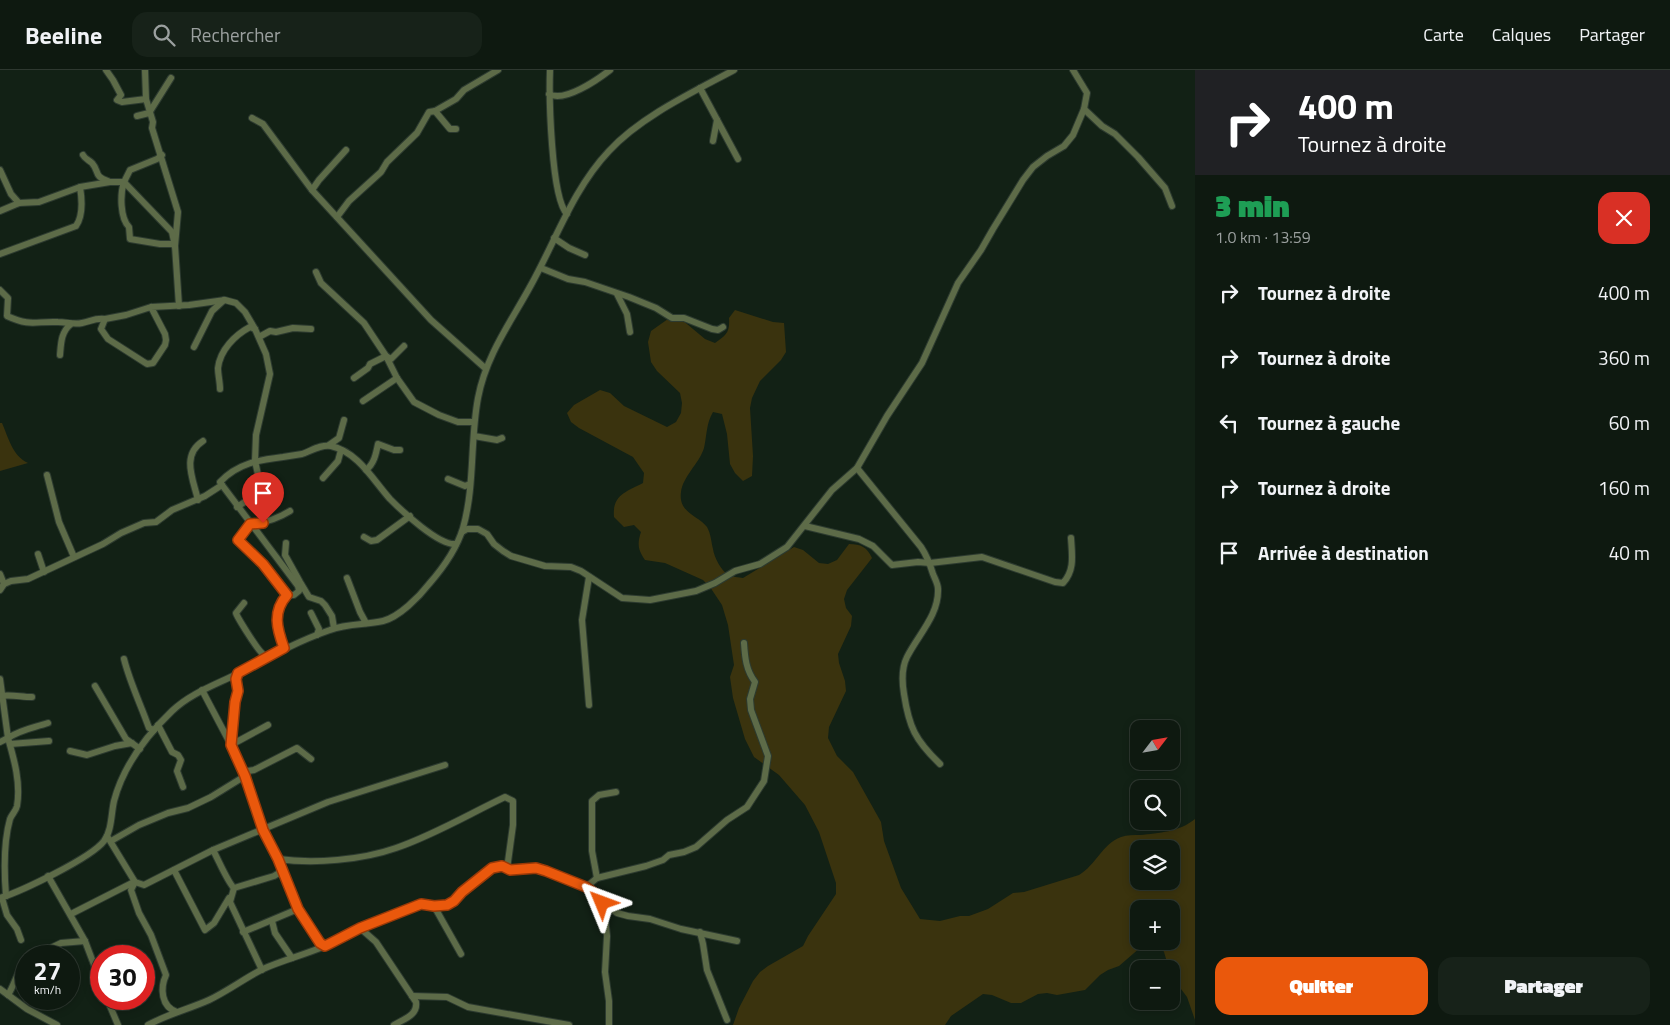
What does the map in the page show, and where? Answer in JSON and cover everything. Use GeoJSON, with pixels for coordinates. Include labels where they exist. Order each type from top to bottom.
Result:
{"type":"FeatureCollection","features":[{"type":"Feature","properties":{"kind":"street"},"geometry":{"type":"LineString","coordinates":[[106,70],[114,80],[121,95],[117,100],[122,102],[146,99]]}},
{"type":"Feature","properties":{"kind":"street"},"geometry":{"type":"LineString","coordinates":[[145,70],[146,99],[153,122],[152,128],[162,155],[178,212],[175,246]]}},
{"type":"Feature","properties":{"kind":"street"},"geometry":{"type":"LineString","coordinates":[[337,217],[349,201],[381,172],[387,162],[417,133],[429,112],[435,111],[456,99],[464,90],[498,70]]}},
{"type":"Feature","properties":{"kind":"street"},"geometry":{"type":"LineString","coordinates":[[550,70],[549,94],[552,143],[560,203],[567,214]]}},
{"type":"Feature","properties":{"kind":"street"},"geometry":{"type":"LineString","coordinates":[[549,94],[554,97],[566,96],[598,79],[610,70]]}},
{"type":"Feature","properties":{"kind":"street"},"geometry":{"type":"LineString","coordinates":[[445,764],[328,802],[213,850],[144,885],[136,882],[109,839],[114,801],[121,780],[156,728],[178,706],[202,690],[284,648],[334,628],[388,619],[415,600],[430,583],[452,553],[462,532],[470,484],[474,422],[485,368],[541,268],[554,238],[588,177],[609,150],[634,129],[723,72],[734,70]]}},
{"type":"Feature","properties":{"kind":"street"},"geometry":{"type":"LineString","coordinates":[[462,532],[467,529],[478,529],[486,534],[503,552],[511,556],[545,566],[571,567],[581,571],[622,598],[650,600],[696,591],[735,572],[760,564],[788,547],[832,490],[857,468],[877,431],[922,363],[958,283],[981,250],[1023,180],[1040,162],[1064,146],[1073,134],[1084,110],[1087,93],[1073,70]]}},
{"type":"Feature","properties":{"kind":"street"},"geometry":{"type":"LineString","coordinates":[[137,116],[149,113],[171,78]]}},
{"type":"Feature","properties":{"kind":"street"},"geometry":{"type":"LineString","coordinates":[[700,88],[738,159]]}},
{"type":"Feature","properties":{"kind":"street"},"geometry":{"type":"LineString","coordinates":[[705,111],[709,104]]}},
{"type":"Feature","properties":{"kind":"street"},"geometry":{"type":"LineString","coordinates":[[1084,110],[1096,122],[1115,134],[1138,157],[1165,188],[1172,206]]}},
{"type":"Feature","properties":{"kind":"street"},"geometry":{"type":"LineString","coordinates":[[435,111],[450,129],[456,129]]}},
{"type":"Feature","properties":{"kind":"street"},"geometry":{"type":"LineString","coordinates":[[252,118],[263,124],[312,190],[431,320],[485,368]]}},
{"type":"Feature","properties":{"kind":"street"},"geometry":{"type":"LineString","coordinates":[[713,141],[717,120]]}},
{"type":"Feature","properties":{"kind":"street"},"geometry":{"type":"LineString","coordinates":[[312,190],[346,150]]}},
{"type":"Feature","properties":{"kind":"street"},"geometry":{"type":"LineString","coordinates":[[82,155],[92,163],[99,177],[110,182]]}},
{"type":"Feature","properties":{"kind":"street"},"geometry":{"type":"LineString","coordinates":[[162,155],[130,170],[122,188],[123,212],[125,223],[129,227],[130,239],[172,244],[175,246]]}},
{"type":"Feature","properties":{"kind":"street"},"geometry":{"type":"LineString","coordinates":[[0,170],[11,194],[19,203]]}},
{"type":"Feature","properties":{"kind":"street"},"geometry":{"type":"LineString","coordinates":[[0,211],[19,203],[38,202],[80,187],[110,182],[124,182],[167,224],[172,232],[175,246],[179,306]]}},
{"type":"Feature","properties":{"kind":"street"},"geometry":{"type":"LineString","coordinates":[[0,254],[76,226],[80,221],[82,199],[80,187]]}},
{"type":"Feature","properties":{"kind":"street"},"geometry":{"type":"LineString","coordinates":[[554,238],[569,248],[585,255]]}},
{"type":"Feature","properties":{"kind":"street"},"geometry":{"type":"LineString","coordinates":[[541,268],[568,279],[585,282],[656,308],[672,318],[684,318],[712,329],[718,330],[723,327]]}},
{"type":"Feature","properties":{"kind":"street"},"geometry":{"type":"LineString","coordinates":[[316,272],[321,283],[364,323],[386,356],[397,378],[414,402],[438,415],[458,422],[474,422]]}},
{"type":"Feature","properties":{"kind":"street"},"geometry":{"type":"LineString","coordinates":[[0,290],[8,298],[7,316],[29,324],[83,323],[94,318],[106,319],[126,316],[151,307],[179,306],[225,300],[236,303],[245,312],[259,337],[266,354],[270,374],[256,435],[255,461],[262,484],[260,492],[237,507]]}},
{"type":"Feature","properties":{"kind":"street"},"geometry":{"type":"LineString","coordinates":[[616,293],[627,314],[630,332]]}},
{"type":"Feature","properties":{"kind":"street"},"geometry":{"type":"LineString","coordinates":[[194,347],[212,311],[225,300]]}},
{"type":"Feature","properties":{"kind":"street"},"geometry":{"type":"LineString","coordinates":[[106,319],[101,329],[108,339],[142,362],[147,364],[153,363],[166,345],[166,340],[165,334],[151,307]]}},
{"type":"Feature","properties":{"kind":"street"},"geometry":{"type":"LineString","coordinates":[[60,355],[61,338],[66,328],[71,324]]}},
{"type":"Feature","properties":{"kind":"street"},"geometry":{"type":"LineString","coordinates":[[220,389],[218,367],[224,350],[240,332],[250,326],[255,329]]}},
{"type":"Feature","properties":{"kind":"street"},"geometry":{"type":"LineString","coordinates":[[259,337],[270,331],[276,332],[293,328],[310,329]]}},
{"type":"Feature","properties":{"kind":"street"},"geometry":{"type":"LineString","coordinates":[[386,356],[391,359],[404,346]]}},
{"type":"Feature","properties":{"kind":"street"},"geometry":{"type":"LineString","coordinates":[[354,378],[368,368],[370,364],[386,356]]}},
{"type":"Feature","properties":{"kind":"street"},"geometry":{"type":"LineString","coordinates":[[362,401],[397,378]]}},
{"type":"Feature","properties":{"kind":"street"},"geometry":{"type":"LineString","coordinates":[[284,648],[278,630],[277,612],[282,600],[287,595],[294,595],[299,591],[298,586],[220,482],[239,467],[255,461],[301,454],[330,445],[339,438],[344,420]]}},
{"type":"Feature","properties":{"kind":"street"},"geometry":{"type":"LineString","coordinates":[[474,436],[497,440],[502,438]]}},
{"type":"Feature","properties":{"kind":"street"},"geometry":{"type":"LineString","coordinates":[[198,500],[190,471],[190,457],[194,446],[203,441]]}},
{"type":"Feature","properties":{"kind":"street"},"geometry":{"type":"LineString","coordinates":[[366,470],[370,467],[378,444],[394,450],[400,450]]}},
{"type":"Feature","properties":{"kind":"street"},"geometry":{"type":"LineString","coordinates":[[330,445],[350,455],[391,499],[439,539],[456,544]]}},
{"type":"Feature","properties":{"kind":"street"},"geometry":{"type":"LineString","coordinates":[[323,478],[338,461],[341,450]]}},
{"type":"Feature","properties":{"kind":"street"},"geometry":{"type":"LineString","coordinates":[[857,468],[909,530],[929,558],[938,587],[937,601],[930,620],[906,658],[902,668],[902,678],[906,712],[910,726],[928,753],[940,764]]}},
{"type":"Feature","properties":{"kind":"street"},"geometry":{"type":"LineString","coordinates":[[47,475],[59,522],[74,557]]}},
{"type":"Feature","properties":{"kind":"street"},"geometry":{"type":"LineString","coordinates":[[448,479],[465,486],[470,484]]}},
{"type":"Feature","properties":{"kind":"street"},"geometry":{"type":"LineString","coordinates":[[0,574],[2,587],[11,580],[28,579],[103,544],[121,533],[144,523],[156,522],[172,510],[198,500],[222,485]]}},
{"type":"Feature","properties":{"kind":"street"},"geometry":{"type":"LineString","coordinates":[[287,595],[263,564],[238,540],[250,524],[263,523],[290,511]]}},
{"type":"Feature","properties":{"kind":"street"},"geometry":{"type":"LineString","coordinates":[[364,538],[371,541],[377,540],[410,516]]}},
{"type":"Feature","properties":{"kind":"street"},"geometry":{"type":"LineString","coordinates":[[805,526],[859,539],[873,546],[892,565],[982,557],[1063,583],[1069,576],[1072,568],[1072,538]]}},
{"type":"Feature","properties":{"kind":"street"},"geometry":{"type":"LineString","coordinates":[[286,543],[285,556],[309,597],[321,601],[332,616],[334,628]]}},
{"type":"Feature","properties":{"kind":"street"},"geometry":{"type":"LineString","coordinates":[[38,554],[44,572]]}},
{"type":"Feature","properties":{"kind":"street"},"geometry":{"type":"LineString","coordinates":[[589,577],[582,620],[589,704]]}},
{"type":"Feature","properties":{"kind":"street"},"geometry":{"type":"LineString","coordinates":[[347,578],[366,623]]}},
{"type":"Feature","properties":{"kind":"street"},"geometry":{"type":"LineString","coordinates":[[244,603],[236,612],[237,618],[249,632],[257,649],[262,653],[262,660]]}},
{"type":"Feature","properties":{"kind":"street"},"geometry":{"type":"LineString","coordinates":[[311,612],[319,629],[317,635]]}},
{"type":"Feature","properties":{"kind":"street"},"geometry":{"type":"LineString","coordinates":[[586,887],[597,878],[646,866],[663,860],[669,855],[696,847],[727,820],[747,807],[764,781],[768,756],[751,710],[750,699],[755,682],[750,675],[746,663],[744,643]]}},
{"type":"Feature","properties":{"kind":"street"},"geometry":{"type":"LineString","coordinates":[[124,660],[129,678],[149,728],[156,728]]}},
{"type":"Feature","properties":{"kind":"street"},"geometry":{"type":"LineString","coordinates":[[231,745],[235,702],[238,691],[236,679],[238,673]]}},
{"type":"Feature","properties":{"kind":"street"},"geometry":{"type":"LineString","coordinates":[[0,679],[1,696],[17,773],[18,789],[17,808],[10,821],[5,850],[3,897],[7,914],[21,940]]}},
{"type":"Feature","properties":{"kind":"street"},"geometry":{"type":"LineString","coordinates":[[96,686],[126,739],[140,750]]}},
{"type":"Feature","properties":{"kind":"street"},"geometry":{"type":"LineString","coordinates":[[202,690],[245,776],[263,830],[278,859],[298,909],[320,943],[325,946]]}},
{"type":"Feature","properties":{"kind":"street"},"geometry":{"type":"LineString","coordinates":[[1,696],[32,697]]}},
{"type":"Feature","properties":{"kind":"street"},"geometry":{"type":"LineString","coordinates":[[9,741],[21,730],[48,723]]}},
{"type":"Feature","properties":{"kind":"street"},"geometry":{"type":"LineString","coordinates":[[231,745],[268,725]]}},
{"type":"Feature","properties":{"kind":"street"},"geometry":{"type":"LineString","coordinates":[[156,728],[172,752],[178,755],[180,760],[177,771],[183,787]]}},
{"type":"Feature","properties":{"kind":"street"},"geometry":{"type":"LineString","coordinates":[[0,742],[50,742]]}},
{"type":"Feature","properties":{"kind":"street"},"geometry":{"type":"LineString","coordinates":[[70,751],[87,755],[132,743]]}},
{"type":"Feature","properties":{"kind":"street"},"geometry":{"type":"LineString","coordinates":[[3,897],[22,890],[84,857],[109,839],[168,813],[188,808],[211,797],[245,776],[248,771],[254,770],[297,748],[311,759]]}},
{"type":"Feature","properties":{"kind":"street"},"geometry":{"type":"LineString","coordinates":[[597,878],[592,852],[592,801],[599,795],[616,792]]}},
{"type":"Feature","properties":{"kind":"street"},"geometry":{"type":"LineString","coordinates":[[278,859],[302,862],[347,859],[396,848],[440,830],[505,797],[513,802],[514,811],[507,868]]}},
{"type":"Feature","properties":{"kind":"street"},"geometry":{"type":"LineString","coordinates":[[213,850],[223,867],[229,884],[234,888]]}},
{"type":"Feature","properties":{"kind":"street"},"geometry":{"type":"LineString","coordinates":[[148,1025],[163,1017],[210,1000],[262,970],[304,955],[360,928],[421,904],[447,905],[492,868],[502,866],[510,870],[536,868],[586,887],[601,898],[607,936],[604,972],[609,1001],[609,1025]]}},
{"type":"Feature","properties":{"kind":"street"},"geometry":{"type":"LineString","coordinates":[[234,888],[274,876],[281,867]]}},
{"type":"Feature","properties":{"kind":"street"},"geometry":{"type":"LineString","coordinates":[[174,870],[205,930],[214,923],[234,888]]}},
{"type":"Feature","properties":{"kind":"street"},"geometry":{"type":"LineString","coordinates":[[48,876],[85,941],[90,954]]}},
{"type":"Feature","properties":{"kind":"street"},"geometry":{"type":"LineString","coordinates":[[70,914],[136,882]]}},
{"type":"Feature","properties":{"kind":"street"},"geometry":{"type":"LineString","coordinates":[[136,882],[131,890],[139,913],[151,934],[166,975],[162,984],[164,1002],[177,1012]]}},
{"type":"Feature","properties":{"kind":"street"},"geometry":{"type":"LineString","coordinates":[[230,898],[243,932],[262,970]]}},
{"type":"Feature","properties":{"kind":"street"},"geometry":{"type":"LineString","coordinates":[[602,903],[617,913],[650,919],[667,926],[737,941]]}},
{"type":"Feature","properties":{"kind":"street"},"geometry":{"type":"LineString","coordinates":[[434,906],[461,954]]}},
{"type":"Feature","properties":{"kind":"street"},"geometry":{"type":"LineString","coordinates":[[243,932],[298,909]]}},
{"type":"Feature","properties":{"kind":"street"},"geometry":{"type":"LineString","coordinates":[[272,921],[275,933],[292,958]]}},
{"type":"Feature","properties":{"kind":"street"},"geometry":{"type":"LineString","coordinates":[[360,928],[376,942],[416,1002],[417,1008],[415,1012],[394,1025]]}},
{"type":"Feature","properties":{"kind":"street"},"geometry":{"type":"LineString","coordinates":[[700,932],[707,970],[727,1020]]}},
{"type":"Feature","properties":{"kind":"street"},"geometry":{"type":"LineString","coordinates":[[59,945],[85,941]]}},
{"type":"Feature","properties":{"kind":"street"},"geometry":{"type":"LineString","coordinates":[[8,996],[15,983]]}},
{"type":"Feature","properties":{"kind":"street"},"geometry":{"type":"LineString","coordinates":[[0,989],[27,1009],[57,1025]]}},
{"type":"Feature","properties":{"kind":"street"},"geometry":{"type":"LineString","coordinates":[[412,996],[447,997],[468,1007],[569,1025]]}},
{"type":"Feature","properties":{"kind":"street"},"geometry":{"type":"LineString","coordinates":[[112,1010],[118,1025]]}},
{"type":"Feature","properties":{"kind":"shaded area"},"geometry":{"type":"Polygon","coordinates":[[[735,310],[773,322],[784,323],[786,352],[781,360],[760,381],[752,398],[750,408],[753,456],[752,476],[743,481],[735,473],[730,464],[727,434],[722,414],[713,412],[708,425],[702,454],[682,486],[681,499],[686,509],[707,527],[716,559],[725,573],[731,576],[743,578],[794,547],[803,550],[819,563],[828,564],[837,560],[849,544],[863,547],[870,554],[872,558],[847,590],[844,599],[846,608],[852,616],[851,626],[838,654],[846,691],[829,727],[828,738],[837,756],[853,772],[881,822],[884,841],[901,888],[920,919],[940,921],[960,916],[969,916],[988,909],[1013,893],[1024,892],[1079,875],[1114,840],[1128,835],[1180,830],[1180,828],[1195,819],[1195,1020],[1187,997],[1180,988],[1180,960],[1166,960],[1163,950],[1180,950],[1180,900],[1130,900],[1130,950],[1138,950],[1119,966],[1100,975],[1085,990],[1057,995],[1038,994],[1021,1003],[1011,1003],[992,995],[983,994],[951,1016],[945,1025],[733,1025],[739,1008],[753,981],[760,972],[803,946],[836,894],[836,883],[819,832],[805,805],[779,775],[754,757],[745,739],[733,698],[730,677],[734,665],[728,625],[722,605],[703,580],[665,563],[645,560],[639,547],[641,532],[634,525],[624,527],[614,517],[615,504],[618,499],[621,495],[643,483],[644,473],[633,457],[579,428],[571,422],[567,413],[574,405],[600,390],[610,393],[624,406],[667,427],[676,422],[681,413],[682,403],[680,393],[657,371],[651,362],[648,342],[651,331],[675,314],[705,339],[715,343],[722,338],[729,327],[729,318],[735,310]]]}},
{"type":"Feature","properties":{"kind":"shaded area"},"geometry":{"type":"Polygon","coordinates":[[[0,423],[2,423],[9,441],[18,456],[28,463],[0,471],[0,423]]]}},
{"type":"Feature","properties":{"kind":"route"},"geometry":{"type":"LineString","coordinates":[[263,523],[250,524],[238,540],[263,564],[287,595],[282,600],[276,619],[284,648],[238,673],[236,679],[238,691],[235,702],[231,745],[245,776],[263,830],[278,859],[298,909],[320,943],[325,946],[360,928],[421,904],[447,905],[492,868],[502,866],[510,870],[536,868],[546,871],[586,887],[601,898],[602,903]]}}]}
